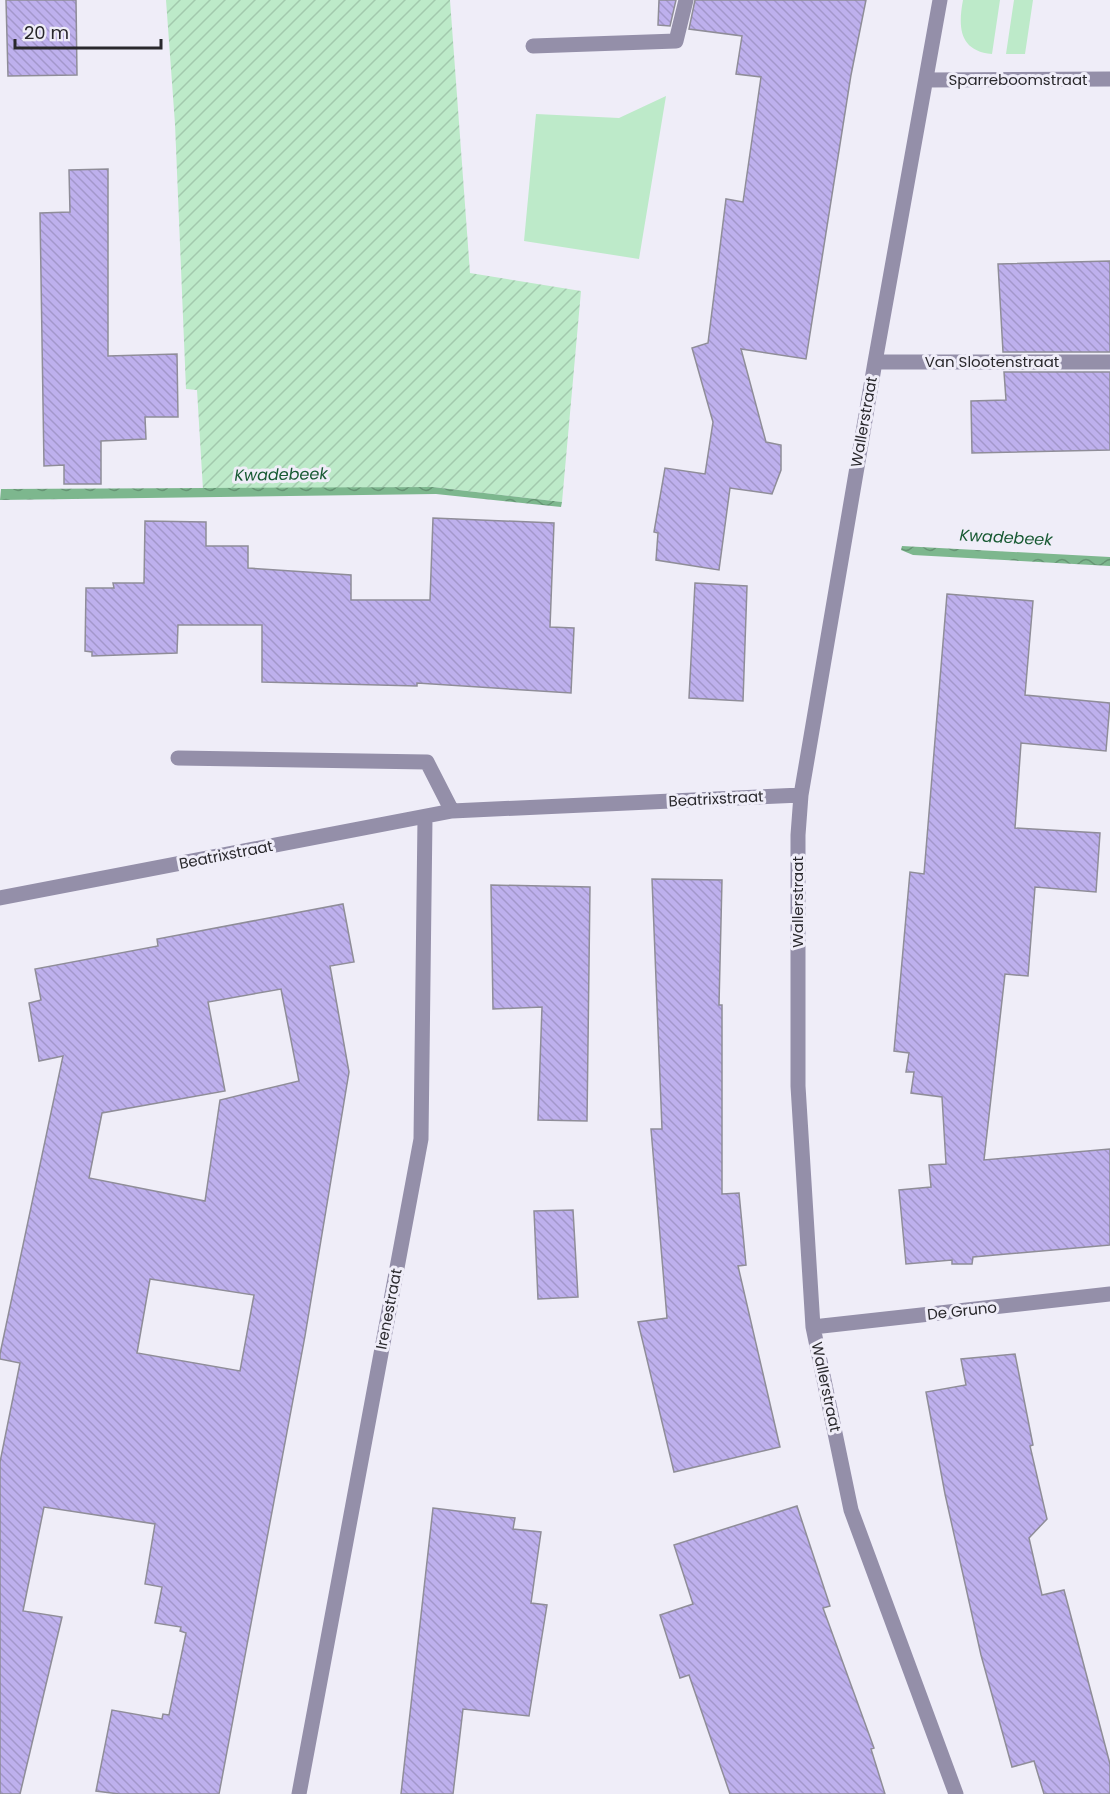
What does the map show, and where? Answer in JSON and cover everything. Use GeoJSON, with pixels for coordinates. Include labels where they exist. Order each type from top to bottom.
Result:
{"type":"FeatureCollection","features":[{"type":"Feature","properties":{"kind":"street"},"geometry":{"type":"LineString","coordinates":[[533,46],[676,41],[686,0]]}},
{"type":"Feature","properties":{"kind":"street","name":"Wallerstraat"},"geometry":{"type":"LineString","coordinates":[[940,0],[874,362],[801,795],[798,835],[798,1086],[813,1327],[851,1510],[956,1794]]}},
{"type":"Feature","properties":{"kind":"street","name":"Sparreboomstraat"},"geometry":{"type":"LineString","coordinates":[[927,80],[1110,80]]}},
{"type":"Feature","properties":{"kind":"street","name":"Van Slootenstraat"},"geometry":{"type":"LineString","coordinates":[[874,362],[1110,362]]}},
{"type":"Feature","properties":{"kind":"street"},"geometry":{"type":"LineString","coordinates":[[178,758],[427,762],[452,811]]}},
{"type":"Feature","properties":{"kind":"street","name":"Beatrixstraat"},"geometry":{"type":"LineString","coordinates":[[0,898],[452,811],[801,795]]}},
{"type":"Feature","properties":{"kind":"street","name":"Irenestraat"},"geometry":{"type":"LineString","coordinates":[[299,1794],[421,1138],[425,818]]}},
{"type":"Feature","properties":{"kind":"street","name":"De Gruno"},"geometry":{"type":"LineString","coordinates":[[813,1327],[1110,1294]]}},
{"type":"Feature","properties":{"kind":"shaded area"},"geometry":{"type":"Polygon","coordinates":[[[166,0],[450,0],[470,273],[581,291],[562,502],[433,487],[203,490],[197,390],[186,389],[175,124],[166,0]]]}},
{"type":"Feature","properties":{"kind":"shaded area"},"geometry":{"type":"Polygon","coordinates":[[[963,0],[1000,0],[992,54],[973,48],[963,36],[961,19],[963,0]]]}},
{"type":"Feature","properties":{"kind":"shaded area"},"geometry":{"type":"Polygon","coordinates":[[[1014,0],[1033,0],[1025,54],[1006,54],[1014,0]]]}},
{"type":"Feature","properties":{"kind":"shaded area"},"geometry":{"type":"Polygon","coordinates":[[[666,96],[639,259],[524,241],[536,114],[619,118],[666,96]]]}},
{"type":"Feature","properties":{"kind":"water"},"geometry":{"type":"Polygon","coordinates":[[[433,487],[562,502],[561,507],[436,494],[0,500],[1,489],[433,487]]]}},
{"type":"Feature","properties":{"kind":"water"},"geometry":{"type":"Polygon","coordinates":[[[902,546],[1110,557],[1110,566],[913,555],[901,550],[902,546]]]}},
{"type":"Feature","properties":{"kind":"building"},"geometry":{"type":"Polygon","coordinates":[[[6,0],[76,0],[77,75],[8,76],[6,0]]]}},
{"type":"Feature","properties":{"kind":"building"},"geometry":{"type":"Polygon","coordinates":[[[659,0],[676,0],[670,26],[658,25],[659,0]]]}},
{"type":"Feature","properties":{"kind":"building"},"geometry":{"type":"Polygon","coordinates":[[[695,0],[866,0],[851,75],[806,359],[741,349],[766,442],[781,445],[781,470],[772,494],[730,488],[719,570],[656,560],[658,533],[654,532],[665,468],[705,474],[713,422],[692,348],[708,343],[726,199],[743,202],[761,77],[736,74],[742,36],[689,29],[695,0]]]}},
{"type":"Feature","properties":{"kind":"building"},"geometry":{"type":"Polygon","coordinates":[[[108,169],[108,356],[177,354],[178,417],[145,417],[146,439],[101,441],[101,484],[64,484],[64,465],[44,466],[40,213],[70,212],[69,170],[108,169]]]}},
{"type":"Feature","properties":{"kind":"building"},"geometry":{"type":"Polygon","coordinates":[[[1110,261],[1110,352],[1003,352],[998,264],[1110,261]]]}},
{"type":"Feature","properties":{"kind":"building"},"geometry":{"type":"Polygon","coordinates":[[[1004,372],[1110,372],[1110,450],[972,453],[971,401],[1006,400],[1004,372]]]}},
{"type":"Feature","properties":{"kind":"building"},"geometry":{"type":"Polygon","coordinates":[[[433,518],[554,523],[550,627],[574,628],[571,693],[417,683],[417,686],[262,682],[262,625],[178,625],[177,653],[92,656],[92,652],[85,651],[86,588],[114,588],[113,583],[144,583],[145,521],[206,522],[206,546],[248,546],[248,568],[351,575],[351,600],[430,600],[433,518]]]}},
{"type":"Feature","properties":{"kind":"building"},"geometry":{"type":"Polygon","coordinates":[[[695,583],[747,586],[743,701],[689,698],[695,583]]]}},
{"type":"Feature","properties":{"kind":"building"},"geometry":{"type":"Polygon","coordinates":[[[947,594],[1033,601],[1025,695],[1110,703],[1106,751],[1021,743],[1015,828],[1100,833],[1096,892],[1035,887],[1028,976],[1005,974],[984,1160],[1110,1149],[1110,1245],[973,1257],[972,1264],[952,1264],[952,1260],[906,1264],[899,1190],[931,1187],[929,1165],[946,1164],[942,1097],[911,1093],[914,1072],[906,1072],[909,1053],[894,1051],[910,872],[924,874],[947,594]]]}},
{"type":"Feature","properties":{"kind":"building"},"geometry":{"type":"Polygon","coordinates":[[[652,879],[722,880],[719,1005],[722,1005],[722,1194],[739,1193],[746,1265],[738,1266],[780,1447],[674,1472],[638,1322],[667,1318],[651,1129],[662,1129],[652,879]]]}},
{"type":"Feature","properties":{"kind":"building"},"geometry":{"type":"Polygon","coordinates":[[[491,885],[590,887],[587,1121],[538,1120],[542,1007],[493,1009],[491,885]]]}},
{"type":"Feature","properties":{"kind":"building"},"geometry":{"type":"Polygon","coordinates":[[[343,904],[354,962],[330,966],[349,1072],[305,1336],[219,1794],[119,1794],[96,1791],[112,1710],[162,1719],[163,1714],[169,1715],[186,1633],[180,1631],[181,1627],[155,1623],[162,1587],[145,1584],[155,1524],[44,1507],[23,1611],[62,1617],[20,1794],[0,1794],[0,1462],[20,1363],[0,1359],[0,1354],[63,1056],[39,1061],[29,1003],[41,1000],[35,969],[158,946],[157,939],[343,904]],[[281,989],[208,1002],[225,1091],[102,1113],[89,1178],[205,1201],[220,1100],[299,1081],[281,989]],[[150,1279],[137,1353],[240,1371],[254,1295],[150,1279]]]}},
{"type":"Feature","properties":{"kind":"building"},"geometry":{"type":"Polygon","coordinates":[[[573,1210],[578,1297],[538,1299],[534,1211],[573,1210]]]}},
{"type":"Feature","properties":{"kind":"building"},"geometry":{"type":"Polygon","coordinates":[[[1015,1354],[1033,1445],[1030,1446],[1047,1519],[1029,1538],[1042,1595],[1064,1590],[1110,1764],[1110,1794],[1044,1794],[1034,1761],[1012,1767],[981,1655],[945,1494],[926,1392],[966,1385],[961,1359],[1015,1354]]]}},
{"type":"Feature","properties":{"kind":"building"},"geometry":{"type":"Polygon","coordinates":[[[797,1506],[830,1606],[823,1608],[874,1748],[871,1749],[885,1794],[730,1794],[689,1675],[680,1678],[660,1615],[693,1604],[674,1545],[797,1506]]]}},
{"type":"Feature","properties":{"kind":"building"},"geometry":{"type":"Polygon","coordinates":[[[433,1508],[515,1518],[513,1529],[541,1532],[531,1603],[547,1605],[529,1716],[463,1709],[453,1794],[401,1794],[433,1508]]]}},
{"type":"Feature","properties":{"kind":"water label","name":"Kwadebeek"},"geometry":{"type":"Point","coordinates":[281,474]}},
{"type":"Feature","properties":{"kind":"water label","name":"Kwadebeek"},"geometry":{"type":"Point","coordinates":[1006,537]}}]}
